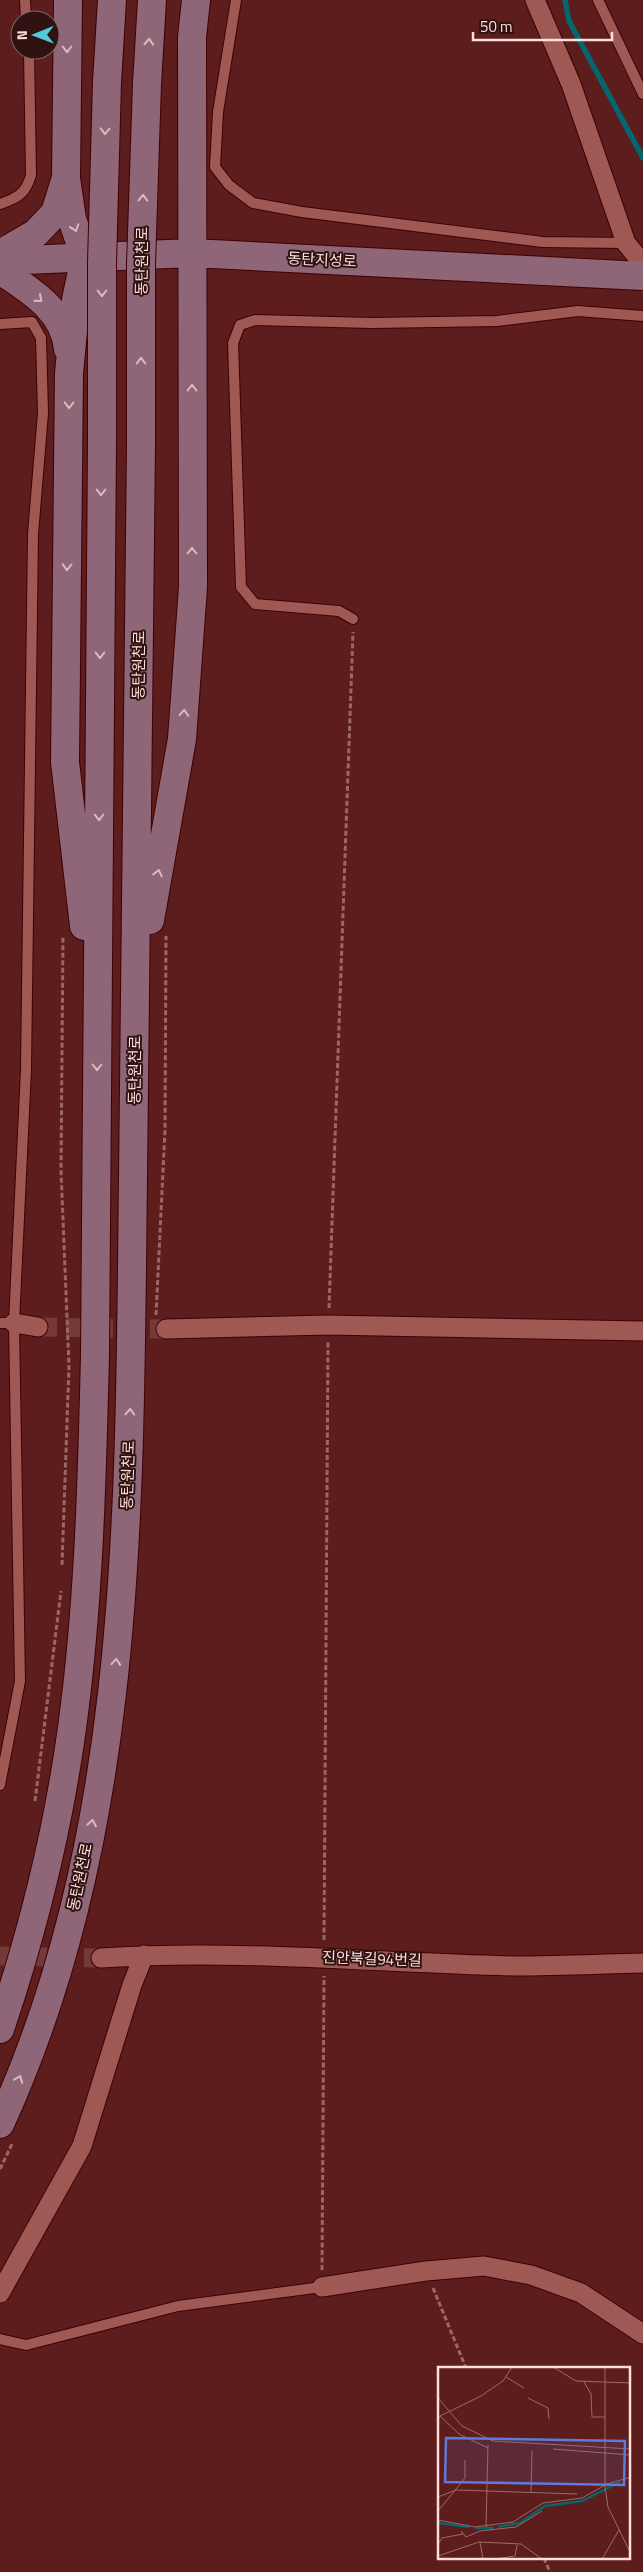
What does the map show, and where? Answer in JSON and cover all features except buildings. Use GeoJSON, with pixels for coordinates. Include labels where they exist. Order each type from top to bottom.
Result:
{"type":"FeatureCollection","features":[{"type":"Feature","properties":{"kind":"main road"},"geometry":{"type":"LineString","coordinates":[[68,0],[66,178],[72,219],[85,257],[76,300],[69,373]]}},
{"type":"Feature","properties":{"kind":"main road"},"geometry":{"type":"LineString","coordinates":[[0,2029],[40,1899],[72,1728],[82,1645],[92,1459],[98,1026],[102,263],[107,82],[112,0]]}},
{"type":"Feature","properties":{"kind":"main road","name":"동탄원천로"},"geometry":{"type":"LineString","coordinates":[[0,2124],[42,2021],[69,1932],[101,1771],[115,1676],[126,1525],[135,1025],[142,245],[147,84],[152,0]]}},
{"type":"Feature","properties":{"kind":"main road"},"geometry":{"type":"LineString","coordinates":[[135,1025],[155,889],[182,738],[192,587],[192,37],[196,0]]}},
{"type":"Feature","properties":{"kind":"main road"},"geometry":{"type":"LineString","coordinates":[[0,254],[36,233],[55,213],[66,178]]}},
{"type":"Feature","properties":{"kind":"main road","name":"동탄지성로"},"geometry":{"type":"LineString","coordinates":[[0,261],[192,253],[643,276]]}},
{"type":"Feature","properties":{"kind":"main road"},"geometry":{"type":"LineString","coordinates":[[0,270],[38,296],[56,314],[67,340],[69,373],[65,762],[98,1026]]}},
{"type":"Feature","properties":{"kind":"street"},"geometry":{"type":"LineString","coordinates":[[535,0],[571,84],[626,243],[643,264]]}},
{"type":"Feature","properties":{"kind":"street"},"geometry":{"type":"LineString","coordinates":[[7,1323],[38,1327]]}},
{"type":"Feature","properties":{"kind":"street"},"geometry":{"type":"LineString","coordinates":[[166,1329],[328,1325],[643,1331]]}},
{"type":"Feature","properties":{"kind":"street"},"geometry":{"type":"LineString","coordinates":[[0,2292],[82,2146],[132,1985],[144,1955]]}},
{"type":"Feature","properties":{"kind":"street","name":"진안북길94번길"},"geometry":{"type":"LineString","coordinates":[[101,1958],[144,1955],[324,1957],[515,1966],[643,1963]]}},
{"type":"Feature","properties":{"kind":"street"},"geometry":{"type":"LineString","coordinates":[[322,2288],[426,2271],[484,2266],[531,2275],[581,2292],[643,2334]]}},
{"type":"Feature","properties":{"kind":"lane"},"geometry":{"type":"LineString","coordinates":[[236,0],[218,112],[215,167],[228,186],[253,204],[302,212],[543,242],[626,243]]}},
{"type":"Feature","properties":{"kind":"lane"},"geometry":{"type":"LineString","coordinates":[[598,0],[643,94]]}},
{"type":"Feature","properties":{"kind":"lane"},"geometry":{"type":"LineString","coordinates":[[0,204],[16,199],[28,189],[31,175],[28,60]]}},
{"type":"Feature","properties":{"kind":"lane"},"geometry":{"type":"LineString","coordinates":[[353,619],[339,611],[256,604],[241,587],[233,343],[240,325],[254,320],[372,323],[496,321],[578,311],[643,316]]}},
{"type":"Feature","properties":{"kind":"lane"},"geometry":{"type":"LineString","coordinates":[[0,324],[32,322],[41,338],[43,413],[34,534],[26,1069],[7,1323],[20,1681],[0,1785]]}},
{"type":"Feature","properties":{"kind":"lane"},"geometry":{"type":"LineString","coordinates":[[0,2339],[26,2345],[178,2306],[322,2288]]}},
{"type":"Feature","properties":{"kind":"path"},"geometry":{"type":"LineString","coordinates":[[322,2288],[328,1325],[353,619]]}},
{"type":"Feature","properties":{"kind":"path"},"geometry":{"type":"LineString","coordinates":[[62,1575],[70,1366],[61,1171],[63,929]]}},
{"type":"Feature","properties":{"kind":"path"},"geometry":{"type":"LineString","coordinates":[[35,1803],[62,1585]]}},
{"type":"Feature","properties":{"kind":"path"},"geometry":{"type":"LineString","coordinates":[[426,2271],[466,2367]]}},
{"type":"Feature","properties":{"kind":"path"},"geometry":{"type":"LineString","coordinates":[[545,2560],[550,2572]]}},
{"type":"Feature","properties":{"kind":"waterway"},"geometry":{"type":"LineString","coordinates":[[565,0],[569,21],[643,158]]}},
{"type":"Feature","properties":{"kind":"tunnel"},"geometry":{"type":"LineString","coordinates":[[38,1327],[166,1329]]}},
{"type":"Feature","properties":{"kind":"tunnel"},"geometry":{"type":"LineString","coordinates":[[0,1956],[101,1958]]}}]}
